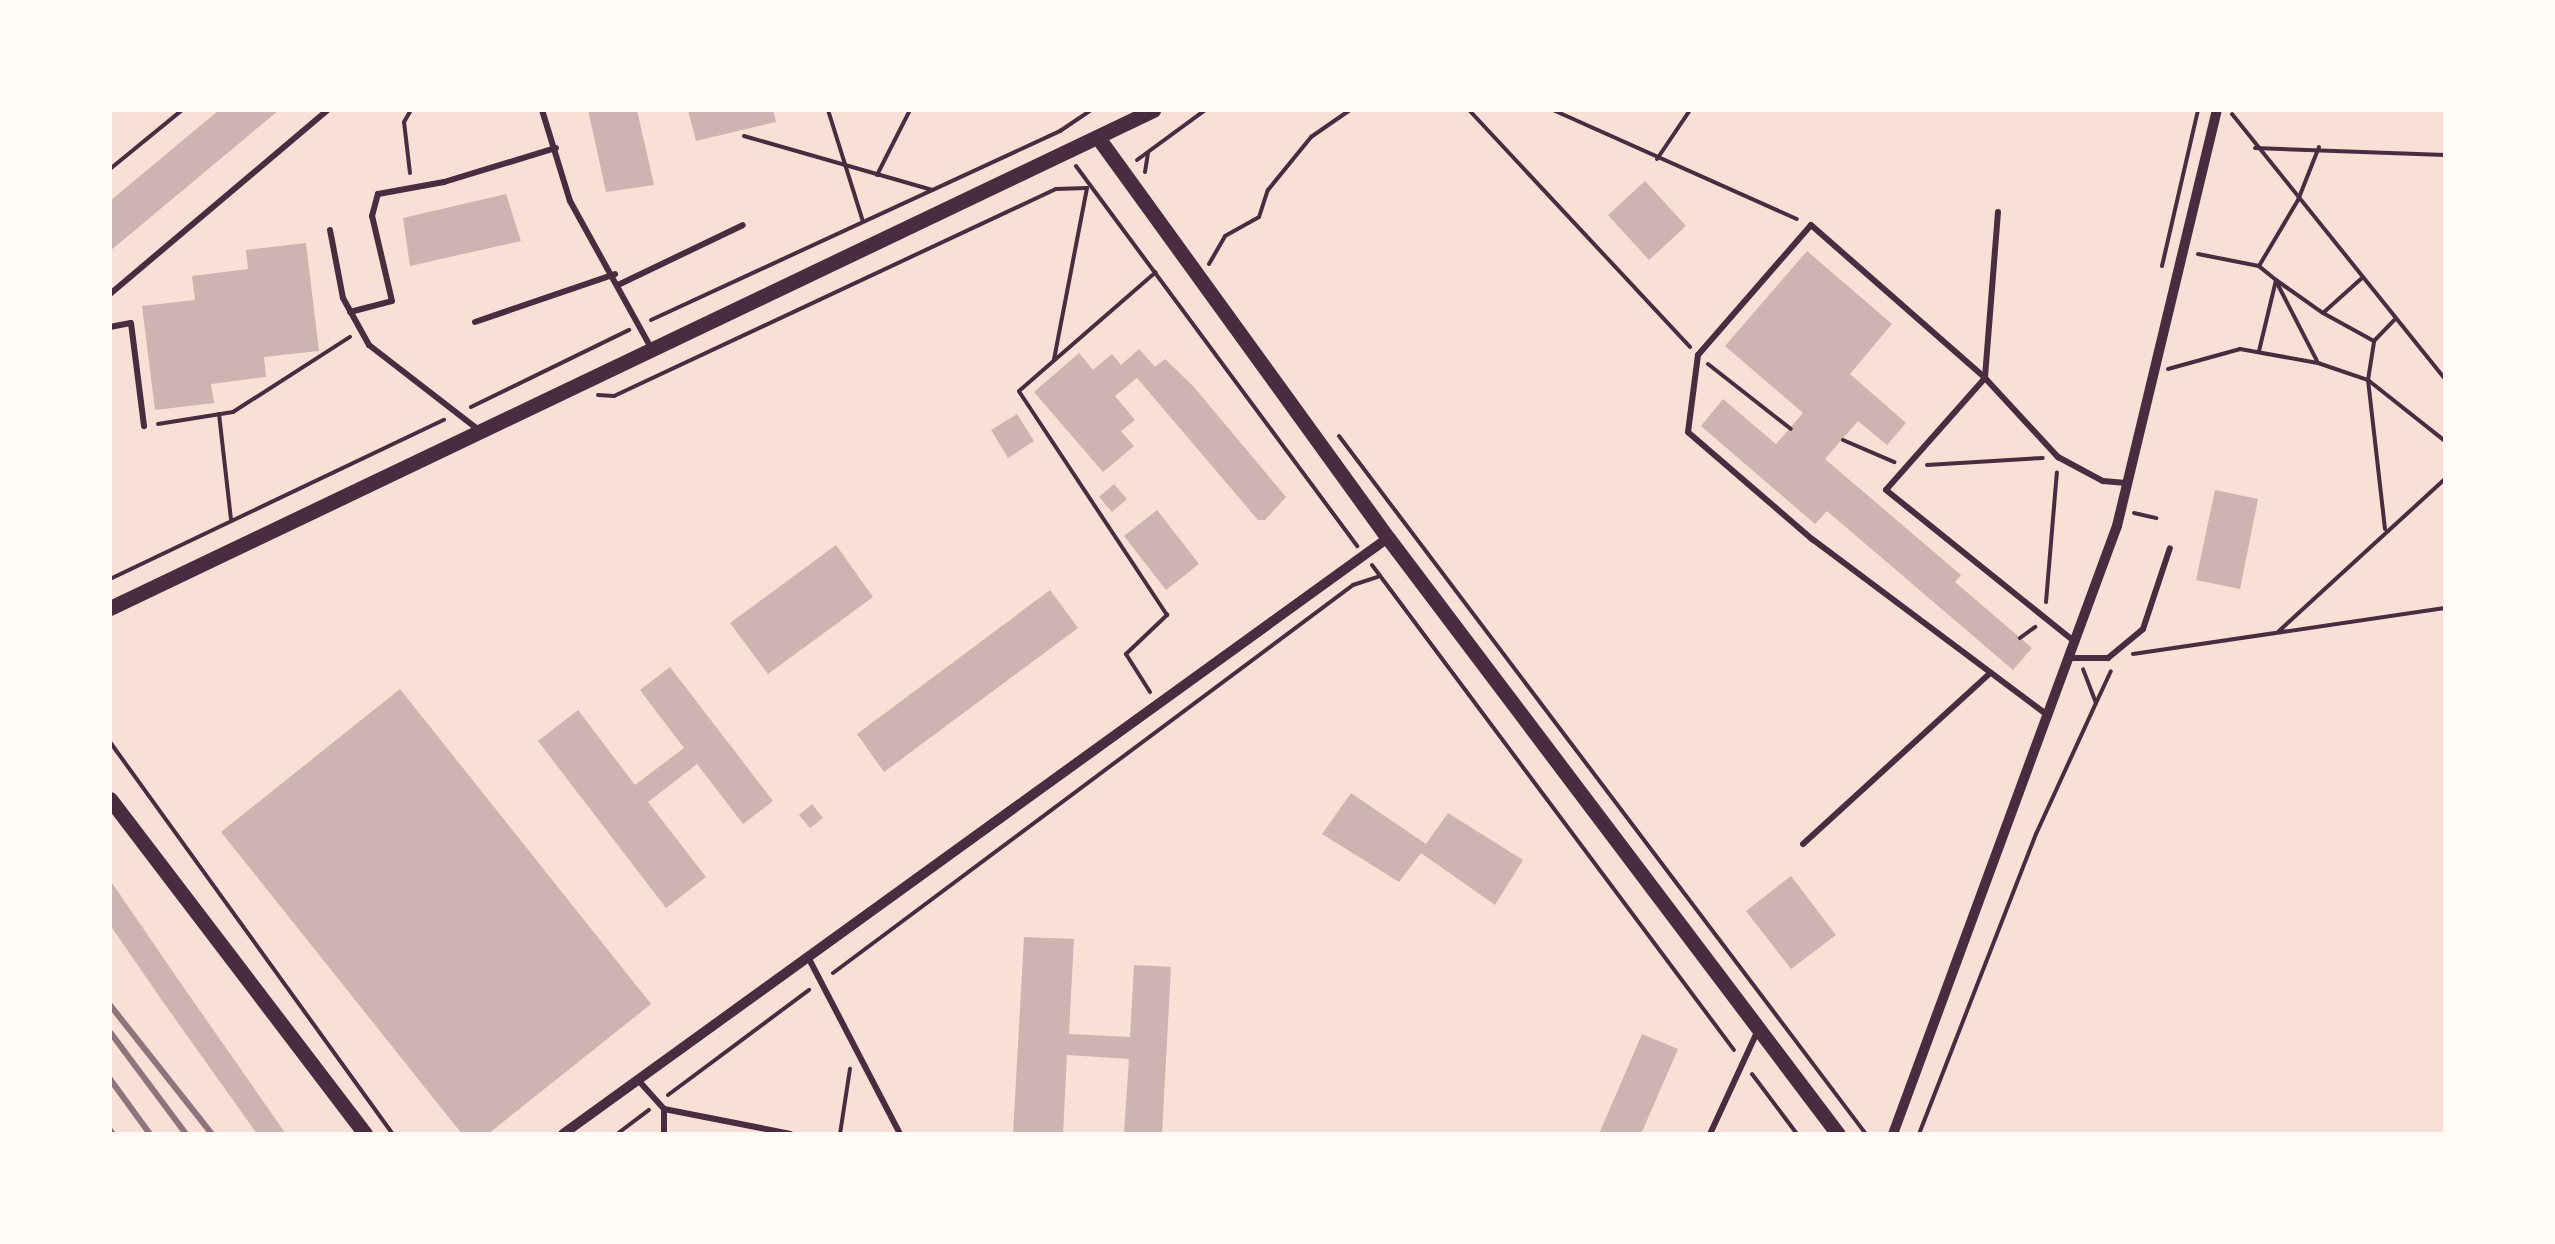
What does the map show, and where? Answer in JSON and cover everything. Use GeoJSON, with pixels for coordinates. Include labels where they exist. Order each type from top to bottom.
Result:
{"type":"FeatureCollection","features":[{"type":"Feature","properties":{"kind":"street"},"geometry":{"type":"LineString","coordinates":[[110,608],[1124,128],[1153,110]]}},
{"type":"Feature","properties":{"kind":"street"},"geometry":{"type":"LineString","coordinates":[[1894,1134],[2128,483],[2218,110]]}},
{"type":"Feature","properties":{"kind":"street"},"geometry":{"type":"LineString","coordinates":[[1099,139],[1388,538],[1838,1134]]}},
{"type":"Feature","properties":{"kind":"street"},"geometry":{"type":"LineString","coordinates":[[564,1134],[1388,538]]}},
{"type":"Feature","properties":{"kind":"street"},"geometry":{"type":"LineString","coordinates":[[110,799],[366,1134]]}},
{"type":"Feature","properties":{"kind":"lane"},"geometry":{"type":"LineString","coordinates":[[110,294],[328,110]]}},
{"type":"Feature","properties":{"kind":"lane"},"geometry":{"type":"LineString","coordinates":[[542,110],[570,201],[615,274],[652,350]]}},
{"type":"Feature","properties":{"kind":"lane"},"geometry":{"type":"LineString","coordinates":[[1116,110],[1124,128]]}},
{"type":"Feature","properties":{"kind":"lane"},"geometry":{"type":"LineString","coordinates":[[350,312],[392,301],[372,216],[378,194],[556,148]]}},
{"type":"Feature","properties":{"kind":"lane"},"geometry":{"type":"LineString","coordinates":[[1998,212],[1985,378],[1886,490],[2074,641]]}},
{"type":"Feature","properties":{"kind":"lane"},"geometry":{"type":"LineString","coordinates":[[620,284],[743,225]]}},
{"type":"Feature","properties":{"kind":"lane"},"geometry":{"type":"LineString","coordinates":[[2046,714],[1813,540],[1688,432],[1698,355],[1811,225],[1985,378],[2058,457],[2102,481],[2128,483]]}},
{"type":"Feature","properties":{"kind":"lane"},"geometry":{"type":"LineString","coordinates":[[330,230],[350,312],[358,324],[404,378],[460,412],[482,433]]}},
{"type":"Feature","properties":{"kind":"lane"},"geometry":{"type":"LineString","coordinates":[[475,322],[615,274]]}},
{"type":"Feature","properties":{"kind":"lane"},"geometry":{"type":"LineString","coordinates":[[110,327],[131,323],[144,426]]}},
{"type":"Feature","properties":{"kind":"lane"},"geometry":{"type":"LineString","coordinates":[[2067,658],[2108,658],[2142,629],[2170,548]]}},
{"type":"Feature","properties":{"kind":"lane"},"geometry":{"type":"LineString","coordinates":[[1803,844],[1990,673]]}},
{"type":"Feature","properties":{"kind":"lane"},"geometry":{"type":"LineString","coordinates":[[808,957],[900,1134]]}},
{"type":"Feature","properties":{"kind":"lane"},"geometry":{"type":"LineString","coordinates":[[1710,1134],[1758,1028]]}},
{"type":"Feature","properties":{"kind":"lane"},"geometry":{"type":"LineString","coordinates":[[638,1080],[661,1106],[664,1134]]}},
{"type":"Feature","properties":{"kind":"lane"},"geometry":{"type":"LineString","coordinates":[[661,1106],[790,1134]]}},
{"type":"Feature","properties":{"kind":"path"},"geometry":{"type":"LineString","coordinates":[[110,169],[182,110]]}},
{"type":"Feature","properties":{"kind":"path"},"geometry":{"type":"LineString","coordinates":[[411,110],[404,122],[412,188]]}},
{"type":"Feature","properties":{"kind":"path"},"geometry":{"type":"LineString","coordinates":[[828,110],[863,222]]}},
{"type":"Feature","properties":{"kind":"path"},"geometry":{"type":"LineString","coordinates":[[877,175],[910,110]]}},
{"type":"Feature","properties":{"kind":"path"},"geometry":{"type":"LineString","coordinates":[[110,579],[640,325],[1060,131],[1090,110]]}},
{"type":"Feature","properties":{"kind":"path"},"geometry":{"type":"LineString","coordinates":[[1122,170],[1205,110]]}},
{"type":"Feature","properties":{"kind":"path"},"geometry":{"type":"LineString","coordinates":[[1196,254],[1207,268],[1226,236],[1259,217],[1268,190],[1311,137],[1350,110]]}},
{"type":"Feature","properties":{"kind":"path"},"geometry":{"type":"LineString","coordinates":[[1468,110],[1698,355],[1791,429]]}},
{"type":"Feature","properties":{"kind":"path"},"geometry":{"type":"LineString","coordinates":[[1553,110],[1811,225]]}},
{"type":"Feature","properties":{"kind":"path"},"geometry":{"type":"LineString","coordinates":[[1657,159],[1690,110]]}},
{"type":"Feature","properties":{"kind":"path"},"geometry":{"type":"LineString","coordinates":[[2230,110],[2255,148],[2445,379]]}},
{"type":"Feature","properties":{"kind":"path"},"geometry":{"type":"LineString","coordinates":[[1054,360],[1087,188],[1060,131]]}},
{"type":"Feature","properties":{"kind":"path"},"geometry":{"type":"LineString","coordinates":[[744,136],[932,190]]}},
{"type":"Feature","properties":{"kind":"path"},"geometry":{"type":"LineString","coordinates":[[2255,148],[2445,155]]}},
{"type":"Feature","properties":{"kind":"path"},"geometry":{"type":"LineString","coordinates":[[2260,266],[2298,200],[2319,148]]}},
{"type":"Feature","properties":{"kind":"path"},"geometry":{"type":"LineString","coordinates":[[1148,152],[1150,186]]}},
{"type":"Feature","properties":{"kind":"path"},"geometry":{"type":"LineString","coordinates":[[592,394],[614,396],[1056,189],[1096,188],[1364,555],[1797,1134]]}},
{"type":"Feature","properties":{"kind":"path"},"geometry":{"type":"LineString","coordinates":[[2192,253],[2260,266],[2323,313],[2374,341]]}},
{"type":"Feature","properties":{"kind":"path"},"geometry":{"type":"LineString","coordinates":[[1157,272],[1020,391],[1167,615],[1126,654],[1158,704]]}},
{"type":"Feature","properties":{"kind":"path"},"geometry":{"type":"LineString","coordinates":[[2323,313],[2362,278]]}},
{"type":"Feature","properties":{"kind":"path"},"geometry":{"type":"LineString","coordinates":[[2259,352],[2276,280]]}},
{"type":"Feature","properties":{"kind":"path"},"geometry":{"type":"LineString","coordinates":[[2276,280],[2318,363]]}},
{"type":"Feature","properties":{"kind":"path"},"geometry":{"type":"LineString","coordinates":[[2386,528],[2368,380],[2374,341],[2395,318]]}},
{"type":"Feature","properties":{"kind":"path"},"geometry":{"type":"LineString","coordinates":[[144,426],[219,414],[343,346],[358,324]]}},
{"type":"Feature","properties":{"kind":"path"},"geometry":{"type":"LineString","coordinates":[[609,340],[615,352]]}},
{"type":"Feature","properties":{"kind":"path"},"geometry":{"type":"LineString","coordinates":[[2164,370],[2240,349],[2318,363],[2368,380],[2445,441]]}},
{"type":"Feature","properties":{"kind":"path"},"geometry":{"type":"LineString","coordinates":[[627,379],[631,387]]}},
{"type":"Feature","properties":{"kind":"path"},"geometry":{"type":"LineString","coordinates":[[219,414],[232,521]]}},
{"type":"Feature","properties":{"kind":"path"},"geometry":{"type":"LineString","coordinates":[[1330,425],[1866,1134]]}},
{"type":"Feature","properties":{"kind":"path"},"geometry":{"type":"LineString","coordinates":[[1843,440],[1906,467],[2058,457],[2044,620],[2020,638]]}},
{"type":"Feature","properties":{"kind":"path"},"geometry":{"type":"LineString","coordinates":[[2277,634],[2386,528],[2445,478]]}},
{"type":"Feature","properties":{"kind":"path"},"geometry":{"type":"LineString","coordinates":[[2130,512],[2156,518]]}},
{"type":"Feature","properties":{"kind":"path"},"geometry":{"type":"LineString","coordinates":[[616,1134],[661,1106],[1353,585],[1381,576]]}},
{"type":"Feature","properties":{"kind":"path"},"geometry":{"type":"LineString","coordinates":[[2096,704],[2117,656],[2445,608]]}},
{"type":"Feature","properties":{"kind":"path"},"geometry":{"type":"LineString","coordinates":[[110,742],[394,1134]]}},
{"type":"Feature","properties":{"kind":"path"},"geometry":{"type":"LineString","coordinates":[[840,1134],[854,1046]]}},
{"type":"Feature","properties":{"kind":"building"},"geometry":{"type":"Polygon","coordinates":[[[219,110],[279,110],[110,251],[110,201],[219,110]]]}},
{"type":"Feature","properties":{"kind":"building"},"geometry":{"type":"Polygon","coordinates":[[[588,110],[637,110],[654,185],[606,192],[588,110]]]}},
{"type":"Feature","properties":{"kind":"building"},"geometry":{"type":"Polygon","coordinates":[[[688,110],[773,110],[776,122],[696,141],[688,110]]]}},
{"type":"Feature","properties":{"kind":"building"},"geometry":{"type":"Polygon","coordinates":[[[1645,181],[1686,226],[1649,260],[1608,215],[1645,181]]]}},
{"type":"Feature","properties":{"kind":"building"},"geometry":{"type":"Polygon","coordinates":[[[506,194],[521,241],[410,266],[403,218],[506,194]]]}},
{"type":"Feature","properties":{"kind":"building"},"geometry":{"type":"Polygon","coordinates":[[[306,243],[319,351],[264,357],[266,377],[211,384],[214,403],[155,410],[142,306],[195,300],[192,276],[248,269],[246,250],[306,243]]]}},
{"type":"Feature","properties":{"kind":"building"},"geometry":{"type":"Polygon","coordinates":[[[1807,251],[1892,324],[1850,374],[1906,423],[1887,445],[1858,421],[1825,459],[1961,575],[1955,582],[2032,648],[2013,670],[1827,511],[1815,524],[1701,426],[1723,399],[1776,444],[1803,413],[1725,346],[1807,251]]]}},
{"type":"Feature","properties":{"kind":"building"},"geometry":{"type":"Polygon","coordinates":[[[1139,349],[1155,367],[1165,359],[1193,386],[1286,497],[1265,520],[1258,520],[1137,378],[1115,396],[1135,420],[1121,431],[1134,446],[1103,472],[1034,392],[1079,353],[1093,370],[1112,354],[1121,365],[1139,349]]]}},
{"type":"Feature","properties":{"kind":"building"},"geometry":{"type":"Polygon","coordinates":[[[1017,414],[1034,441],[1008,458],[991,430],[1017,414]]]}},
{"type":"Feature","properties":{"kind":"building"},"geometry":{"type":"Polygon","coordinates":[[[1114,484],[1127,499],[1112,512],[1099,497],[1114,484]]]}},
{"type":"Feature","properties":{"kind":"building"},"geometry":{"type":"Polygon","coordinates":[[[2215,490],[2258,499],[2240,589],[2196,580],[2215,490]]]}},
{"type":"Feature","properties":{"kind":"building"},"geometry":{"type":"Polygon","coordinates":[[[1157,510],[1199,564],[1166,590],[1124,536],[1157,510]]]}},
{"type":"Feature","properties":{"kind":"building"},"geometry":{"type":"Polygon","coordinates":[[[836,545],[873,597],[768,674],[730,623],[836,545]]]}},
{"type":"Feature","properties":{"kind":"building"},"geometry":{"type":"Polygon","coordinates":[[[1050,590],[1078,628],[884,772],[857,734],[1050,590]]]}},
{"type":"Feature","properties":{"kind":"building"},"geometry":{"type":"Polygon","coordinates":[[[670,667],[773,801],[743,824],[697,764],[648,802],[706,877],[666,908],[538,741],[578,710],[635,785],[684,748],[640,690],[670,667]]]}},
{"type":"Feature","properties":{"kind":"building"},"geometry":{"type":"Polygon","coordinates":[[[400,689],[651,1004],[488,1134],[462,1134],[221,832],[400,689]]]}},
{"type":"Feature","properties":{"kind":"building"},"geometry":{"type":"Polygon","coordinates":[[[1351,793],[1426,844],[1448,813],[1523,860],[1495,905],[1421,853],[1399,882],[1322,834],[1351,793]]]}},
{"type":"Feature","properties":{"kind":"building"},"geometry":{"type":"Polygon","coordinates":[[[812,804],[823,818],[810,828],[799,815],[812,804]]]}},
{"type":"Feature","properties":{"kind":"building"},"geometry":{"type":"Polygon","coordinates":[[[1791,876],[1836,935],[1791,969],[1746,911],[1791,876]]]}},
{"type":"Feature","properties":{"kind":"building"},"geometry":{"type":"Polygon","coordinates":[[[110,880],[286,1134],[257,1134],[161,999],[110,925],[110,880]]]}},
{"type":"Feature","properties":{"kind":"building"},"geometry":{"type":"Polygon","coordinates":[[[1024,937],[1074,939],[1069,1034],[1130,1037],[1134,965],[1171,967],[1162,1134],[1124,1133],[1129,1059],[1067,1055],[1063,1134],[1013,1134],[1024,937]]]}},
{"type":"Feature","properties":{"kind":"building"},"geometry":{"type":"Polygon","coordinates":[[[1642,1034],[1678,1049],[1641,1134],[1599,1134],[1642,1034]]]}},
{"type":"Feature","properties":{"kind":"railway"},"geometry":{"type":"LineString","coordinates":[[110,1005],[212,1134]]}},
{"type":"Feature","properties":{"kind":"railway"},"geometry":{"type":"LineString","coordinates":[[110,1032],[186,1134]]}},
{"type":"Feature","properties":{"kind":"railway"},"geometry":{"type":"LineString","coordinates":[[110,1079],[150,1134]]}},
{"type":"Feature","properties":{"kind":"railway"},"geometry":{"type":"LineString","coordinates":[[110,1130],[113,1134]]}}]}
